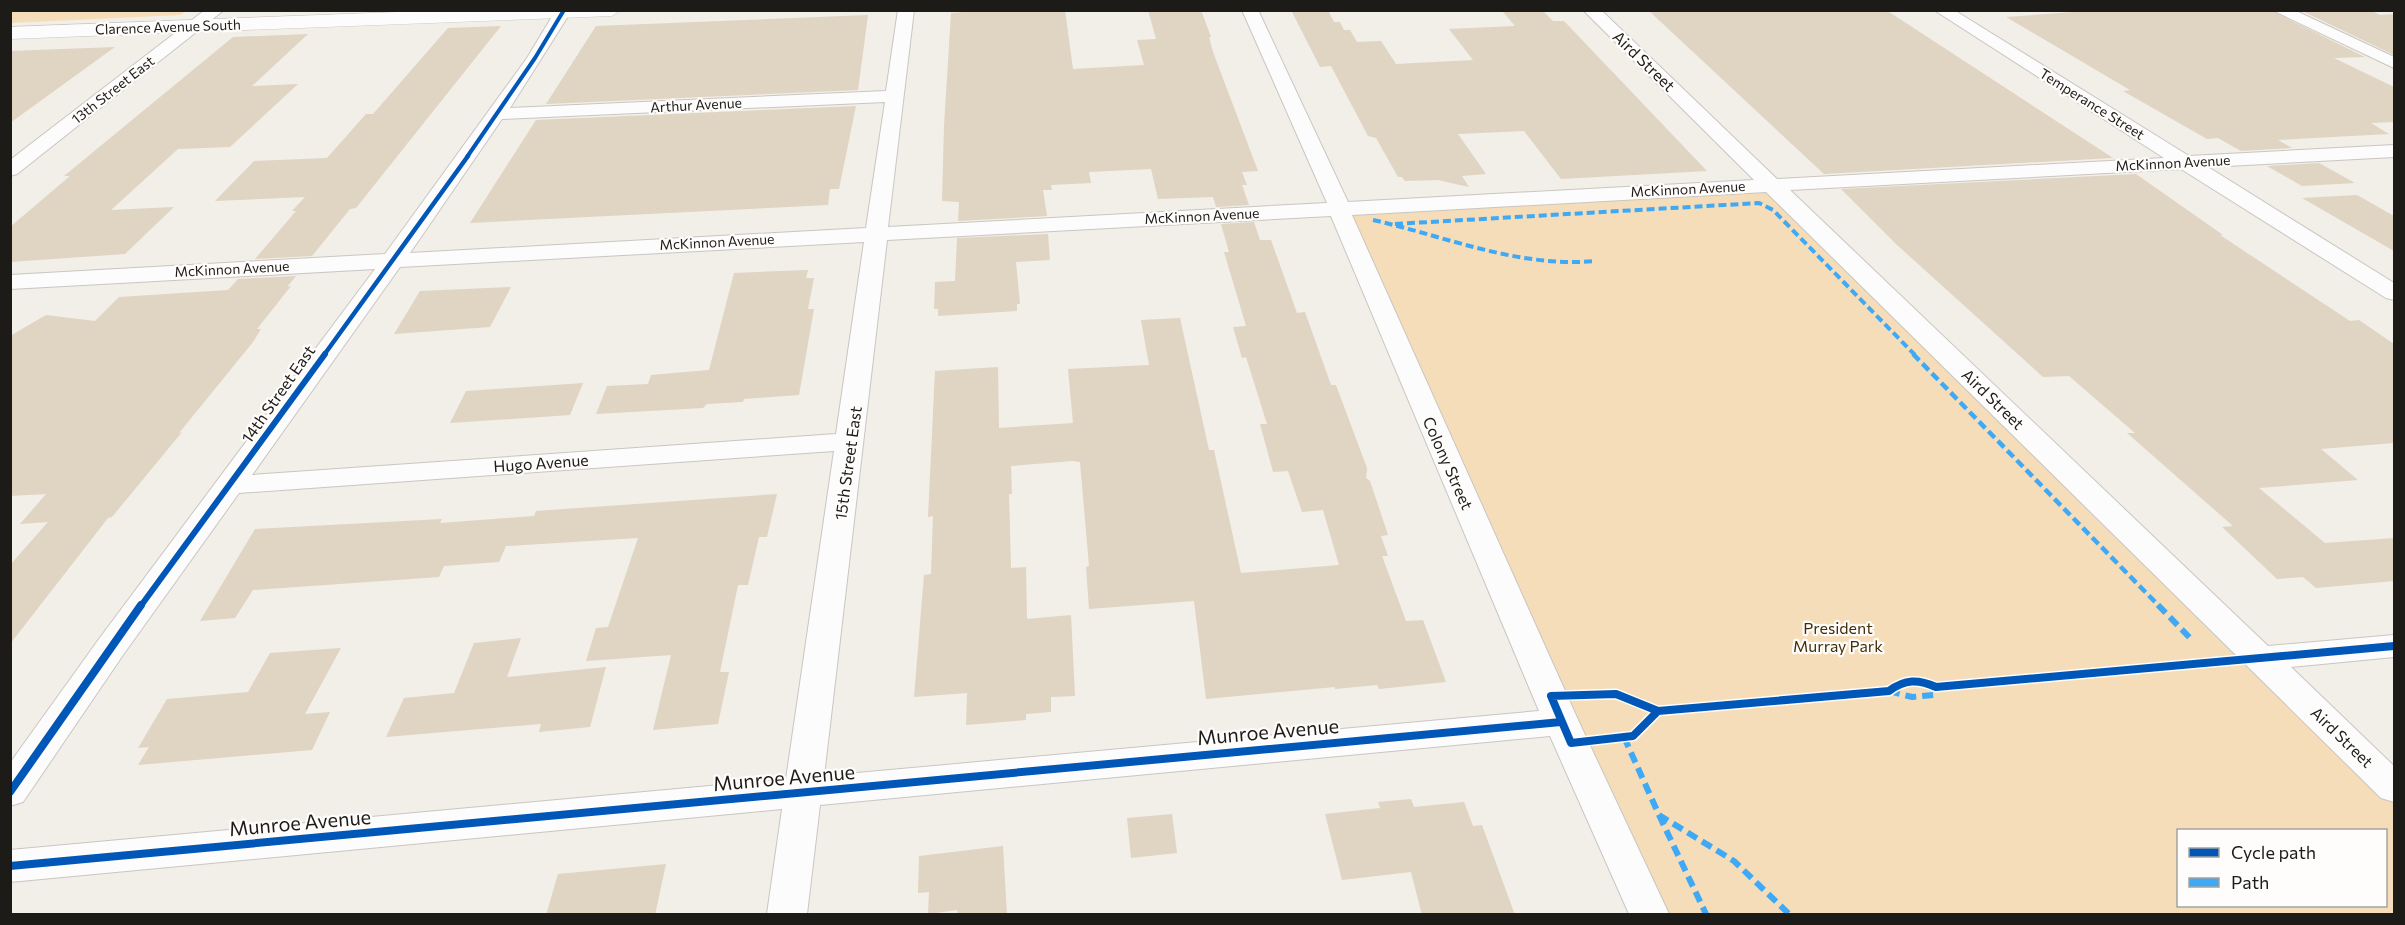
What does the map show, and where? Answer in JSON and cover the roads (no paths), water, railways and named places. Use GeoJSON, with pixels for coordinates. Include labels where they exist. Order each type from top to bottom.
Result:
{"type":"FeatureCollection","features":[{"type":"Feature","properties":{"kind":"main road","name":"Clarence Avenue South"},"geometry":{"type":"LineString","coordinates":[[10,33],[612,10]]}},
{"type":"Feature","properties":{"kind":"street","name":"13th Street East"},"geometry":{"type":"LineString","coordinates":[[10,170],[216,10]]}},
{"type":"Feature","properties":{"kind":"street","name":"15th Street East"},"geometry":{"type":"LineString","coordinates":[[787,915],[906,10]]}},
{"type":"Feature","properties":{"kind":"street","name":"Colony Street"},"geometry":{"type":"LineString","coordinates":[[1250,10],[1341,209],[1344,226],[1363,270],[1561,722],[1649,915]]}},
{"type":"Feature","properties":{"kind":"street","name":"Aird Street"},"geometry":{"type":"LineString","coordinates":[[1591,10],[2394,788]]}},
{"type":"Feature","properties":{"kind":"street","name":"Temperance Street"},"geometry":{"type":"LineString","coordinates":[[1942,10],[2394,293]]}},
{"type":"Feature","properties":{"kind":"street"},"geometry":{"type":"LineString","coordinates":[[2280,10],[2394,63]]}},
{"type":"Feature","properties":{"kind":"street","name":"14th Street East"},"geometry":{"type":"LineString","coordinates":[[10,792],[111,646],[498,114],[563,11]]}},
{"type":"Feature","properties":{"kind":"street","name":"Arthur Avenue"},"geometry":{"type":"LineString","coordinates":[[498,114],[894,96]]}},
{"type":"Feature","properties":{"kind":"street","name":"McKinnon Avenue"},"geometry":{"type":"LineString","coordinates":[[10,282],[392,259],[2394,151]]}},
{"type":"Feature","properties":{"kind":"street","name":"Hugo Avenue"},"geometry":{"type":"LineString","coordinates":[[230,485],[851,441]]}},
{"type":"Feature","properties":{"kind":"street"},"geometry":{"type":"LineString","coordinates":[[2261,658],[2394,646]]}},
{"type":"Feature","properties":{"kind":"street","name":"Munroe Avenue"},"geometry":{"type":"LineString","coordinates":[[10,866],[1561,722]]}},
{"type":"Feature","properties":{"kind":"park label","name":"President Murray Park"},"geometry":{"type":"Point","coordinates":[1838,637]}}]}
